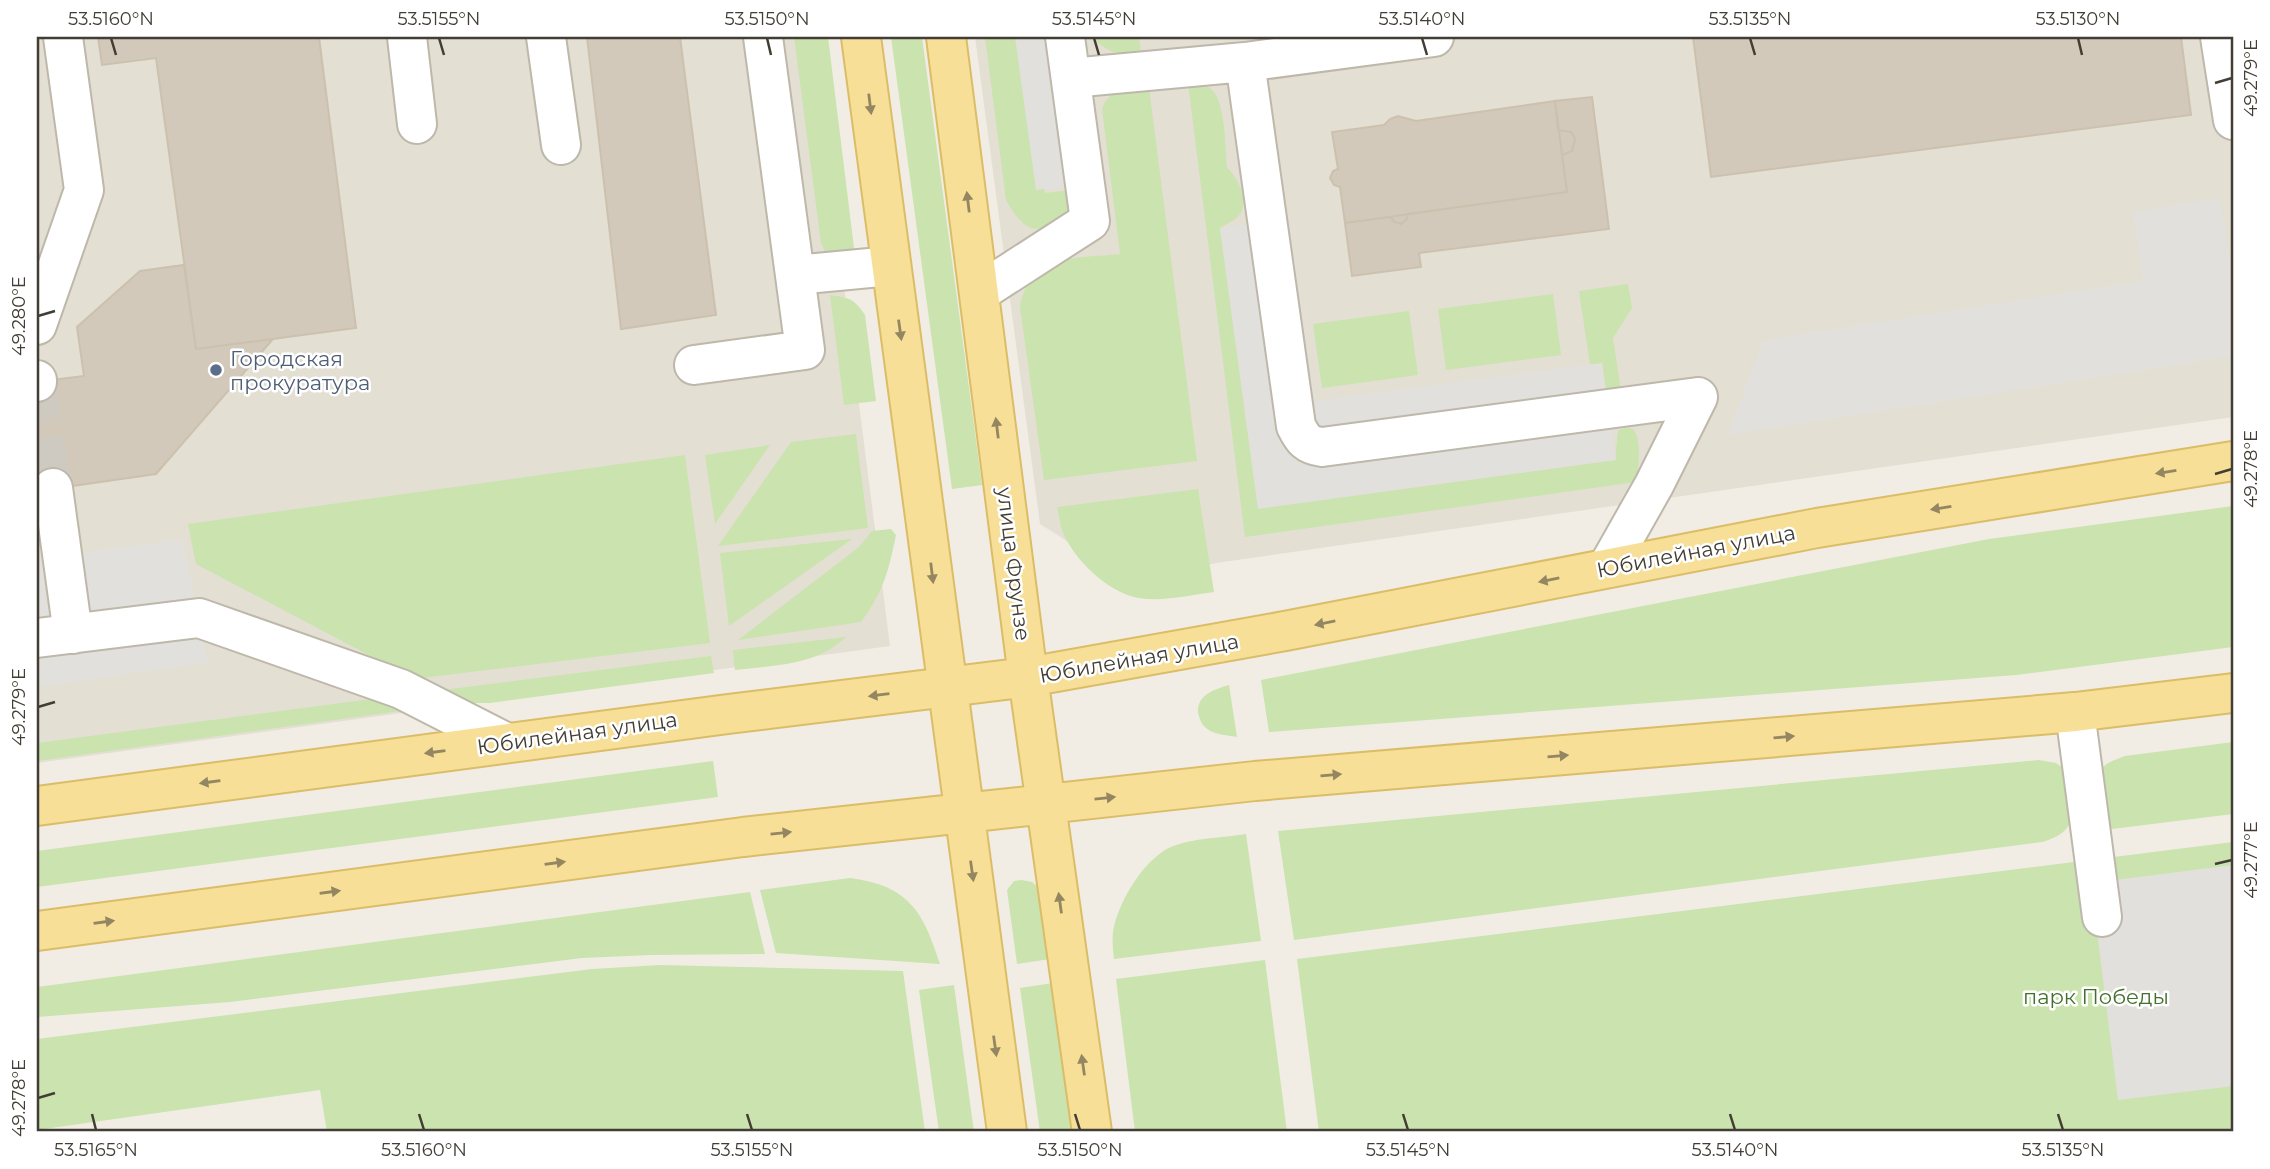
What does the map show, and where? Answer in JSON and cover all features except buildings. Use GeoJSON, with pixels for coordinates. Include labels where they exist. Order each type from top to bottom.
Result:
{"type":"FeatureCollection","features":[{"type":"Feature","properties":{"kind":"main road"},"geometry":{"type":"LineString","coordinates":[[861,37],[1007,1132]]}},
{"type":"Feature","properties":{"kind":"main road","name":"улица Фрунзе"},"geometry":{"type":"LineString","coordinates":[[946,37],[1028,677],[1092,1132]]}},
{"type":"Feature","properties":{"kind":"main road","name":"Юбилейная улица"},"geometry":{"type":"LineString","coordinates":[[37,806],[1028,677],[1285,631],[1817,528],[2233,461]]}},
{"type":"Feature","properties":{"kind":"main road"},"geometry":{"type":"LineString","coordinates":[[37,931],[743,837],[1255,781],[2075,712],[2233,693]]}},
{"type":"Feature","properties":{"kind":"lane"},"geometry":{"type":"LineString","coordinates":[[37,325],[84,190],[63,37]]}},
{"type":"Feature","properties":{"kind":"lane"},"geometry":{"type":"LineString","coordinates":[[407,37],[417,124]]}},
{"type":"Feature","properties":{"kind":"lane"},"geometry":{"type":"LineString","coordinates":[[546,37],[561,145]]}},
{"type":"Feature","properties":{"kind":"lane"},"geometry":{"type":"LineString","coordinates":[[694,365],[805,351],[763,37]]}},
{"type":"Feature","properties":{"kind":"lane"},"geometry":{"type":"LineString","coordinates":[[980,292],[1090,221],[1066,37]]}},
{"type":"Feature","properties":{"kind":"lane"},"geometry":{"type":"LineString","coordinates":[[1071,78],[1245,61],[1434,37]]}},
{"type":"Feature","properties":{"kind":"lane"},"geometry":{"type":"LineString","coordinates":[[2220,37],[2233,120]]}},
{"type":"Feature","properties":{"kind":"lane"},"geometry":{"type":"LineString","coordinates":[[1245,61],[1296,426],[1302,439],[1310,446],[1322,447],[1698,397],[1654,485],[1607,568]]}},
{"type":"Feature","properties":{"kind":"lane"},"geometry":{"type":"LineString","coordinates":[[794,275],[891,265]]}},
{"type":"Feature","properties":{"kind":"lane"},"geometry":{"type":"LineString","coordinates":[[53,488],[55,636],[199,618],[401,689],[507,743]]}},
{"type":"Feature","properties":{"kind":"lane"},"geometry":{"type":"LineString","coordinates":[[2075,712],[2102,917]]}},
{"type":"Feature","properties":{"kind":"shaded area"},"geometry":{"type":"Polygon","coordinates":[[[37,37],[812,37],[890,646],[37,763],[37,37]]]}},
{"type":"Feature","properties":{"kind":"shaded area"},"geometry":{"type":"Polygon","coordinates":[[[975,37],[2233,37],[2233,417],[1223,562],[1127,579],[1040,524],[975,37]]]}},
{"type":"Feature","properties":{"kind":"shaded area"},"geometry":{"type":"Polygon","coordinates":[[[1015,37],[1085,37],[1104,181],[1036,190],[1015,37]]]}},
{"type":"Feature","properties":{"kind":"shaded area"},"geometry":{"type":"Polygon","coordinates":[[[2220,198],[2233,280],[2233,356],[1727,435],[1764,340],[2143,281],[2133,212],[2220,198]]]}},
{"type":"Feature","properties":{"kind":"shaded area"},"geometry":{"type":"Polygon","coordinates":[[[1289,218],[1314,401],[1602,363],[1616,460],[1258,509],[1220,228],[1289,218]]]}},
{"type":"Feature","properties":{"kind":"shaded area"},"geometry":{"type":"Polygon","coordinates":[[[182,539],[208,662],[37,687],[37,559],[182,539]]]}},
{"type":"Feature","properties":{"kind":"shaded area"},"geometry":{"type":"Polygon","coordinates":[[[2233,865],[2233,1086],[2118,1100],[2091,883],[2233,865]]]}},
{"type":"Feature","properties":{"kind":"green space"},"geometry":{"type":"Polygon","coordinates":[[[794,37],[828,37],[854,248],[850,255],[831,257],[821,243],[794,37]]]}},
{"type":"Feature","properties":{"kind":"green space"},"geometry":{"type":"Polygon","coordinates":[[[891,37],[922,37],[982,485],[952,489],[891,37]]]}},
{"type":"Feature","properties":{"kind":"green space"},"geometry":{"type":"Polygon","coordinates":[[[985,37],[1025,37],[1045,193],[1078,189],[1073,215],[1051,226],[1035,229],[1028,227],[1006,200],[985,37]]]}},
{"type":"Feature","properties":{"kind":"green space"},"geometry":{"type":"Polygon","coordinates":[[[1091,37],[1139,37],[1141,53],[1114,52],[1091,37]]]}},
{"type":"Feature","properties":{"kind":"green space"},"geometry":{"type":"Polygon","coordinates":[[[1188,83],[1210,88],[1219,102],[1227,168],[1237,181],[1243,199],[1242,210],[1238,216],[1220,228],[1258,508],[1615,460],[1618,431],[1627,428],[1633,430],[1639,446],[1636,482],[1245,537],[1188,83]]]}},
{"type":"Feature","properties":{"kind":"green space"},"geometry":{"type":"Polygon","coordinates":[[[1149,88],[1197,461],[1044,480],[1020,307],[1025,289],[1044,267],[1071,258],[1120,254],[1102,109],[1109,97],[1115,93],[1149,88]]]}},
{"type":"Feature","properties":{"kind":"green space"},"geometry":{"type":"Polygon","coordinates":[[[1628,284],[1632,308],[1613,338],[1621,391],[1606,393],[1602,363],[1590,365],[1579,291],[1628,284]]]}},
{"type":"Feature","properties":{"kind":"green space"},"geometry":{"type":"Polygon","coordinates":[[[1553,294],[1561,355],[1446,370],[1438,309],[1553,294]]]}},
{"type":"Feature","properties":{"kind":"green space"},"geometry":{"type":"Polygon","coordinates":[[[830,295],[850,300],[858,305],[865,315],[876,401],[844,405],[830,295]]]}},
{"type":"Feature","properties":{"kind":"green space"},"geometry":{"type":"Polygon","coordinates":[[[1409,311],[1418,375],[1322,388],[1313,324],[1409,311]]]}},
{"type":"Feature","properties":{"kind":"green space"},"geometry":{"type":"Polygon","coordinates":[[[856,434],[868,528],[718,546],[791,442],[856,434]]]}},
{"type":"Feature","properties":{"kind":"green space"},"geometry":{"type":"Polygon","coordinates":[[[770,445],[715,524],[705,455],[770,445]]]}},
{"type":"Feature","properties":{"kind":"green space"},"geometry":{"type":"Polygon","coordinates":[[[685,455],[710,643],[414,679],[196,564],[188,524],[685,455]]]}},
{"type":"Feature","properties":{"kind":"green space"},"geometry":{"type":"Polygon","coordinates":[[[1198,489],[1214,592],[1174,598],[1134,597],[1102,581],[1083,563],[1068,543],[1057,507],[1198,489]]]}},
{"type":"Feature","properties":{"kind":"green space"},"geometry":{"type":"Polygon","coordinates":[[[2233,506],[2233,647],[2016,675],[1269,732],[1261,680],[1989,539],[2233,506]]]}},
{"type":"Feature","properties":{"kind":"green space"},"geometry":{"type":"Polygon","coordinates":[[[891,529],[896,535],[887,571],[875,600],[861,622],[738,640],[859,547],[872,531],[891,529]]]}},
{"type":"Feature","properties":{"kind":"green space"},"geometry":{"type":"Polygon","coordinates":[[[852,539],[729,626],[720,553],[852,539]]]}},
{"type":"Feature","properties":{"kind":"green space"},"geometry":{"type":"Polygon","coordinates":[[[846,637],[822,654],[808,659],[735,670],[733,650],[846,637]]]}},
{"type":"Feature","properties":{"kind":"green space"},"geometry":{"type":"Polygon","coordinates":[[[711,656],[714,673],[490,703],[473,703],[443,690],[711,656]]]}},
{"type":"Feature","properties":{"kind":"green space"},"geometry":{"type":"Polygon","coordinates":[[[1229,685],[1237,737],[1208,730],[1202,724],[1198,712],[1200,701],[1204,697],[1229,685]]]}},
{"type":"Feature","properties":{"kind":"green space"},"geometry":{"type":"Polygon","coordinates":[[[379,698],[400,711],[37,761],[37,743],[379,698]]]}},
{"type":"Feature","properties":{"kind":"green space"},"geometry":{"type":"Polygon","coordinates":[[[2233,742],[2233,814],[2104,830],[2098,781],[2101,769],[2106,764],[2125,756],[2233,742]]]}},
{"type":"Feature","properties":{"kind":"green space"},"geometry":{"type":"Polygon","coordinates":[[[2039,760],[2056,763],[2066,770],[2072,805],[2070,823],[2065,830],[2042,842],[1294,940],[1278,831],[2039,760]]]}},
{"type":"Feature","properties":{"kind":"green space"},"geometry":{"type":"Polygon","coordinates":[[[713,761],[718,797],[37,887],[37,851],[713,761]]]}},
{"type":"Feature","properties":{"kind":"green space"},"geometry":{"type":"Polygon","coordinates":[[[1246,834],[1261,941],[1114,959],[1113,932],[1120,909],[1147,865],[1173,846],[1246,834]]]}},
{"type":"Feature","properties":{"kind":"green space","name":"парк Победы"},"geometry":{"type":"Polygon","coordinates":[[[2233,842],[2233,1132],[1319,1132],[1297,959],[2233,842]]]}},
{"type":"Feature","properties":{"kind":"green space"},"geometry":{"type":"Polygon","coordinates":[[[850,878],[887,887],[911,904],[927,929],[940,964],[776,953],[760,890],[850,878]]]}},
{"type":"Feature","properties":{"kind":"green space"},"geometry":{"type":"Polygon","coordinates":[[[1014,881],[1032,882],[1040,889],[1050,959],[1017,964],[1007,890],[1014,881]]]}},
{"type":"Feature","properties":{"kind":"green space"},"geometry":{"type":"Polygon","coordinates":[[[750,892],[765,954],[582,958],[230,1002],[37,1017],[37,987],[750,892]]]}},
{"type":"Feature","properties":{"kind":"green space"},"geometry":{"type":"Polygon","coordinates":[[[1265,960],[1287,1132],[1135,1132],[1116,979],[1265,960]]]}},
{"type":"Feature","properties":{"kind":"green space"},"geometry":{"type":"Polygon","coordinates":[[[660,965],[903,971],[925,1132],[327,1132],[320,1090],[37,1130],[37,1039],[592,969],[660,965]]]}},
{"type":"Feature","properties":{"kind":"green space"},"geometry":{"type":"Polygon","coordinates":[[[1053,983],[1073,1132],[1040,1132],[1020,988],[1053,983]]]}},
{"type":"Feature","properties":{"kind":"green space"},"geometry":{"type":"Polygon","coordinates":[[[954,985],[974,1132],[939,1132],[919,990],[954,985]]]}},
{"type":"Feature","properties":{"kind":"tunnel"},"geometry":{"type":"LineString","coordinates":[[37,382],[53,488]]}},
{"type":"Feature","properties":{"kind":"place","name":"Городская прокуратура"},"geometry":{"type":"Point","coordinates":[216,370]}}]}
